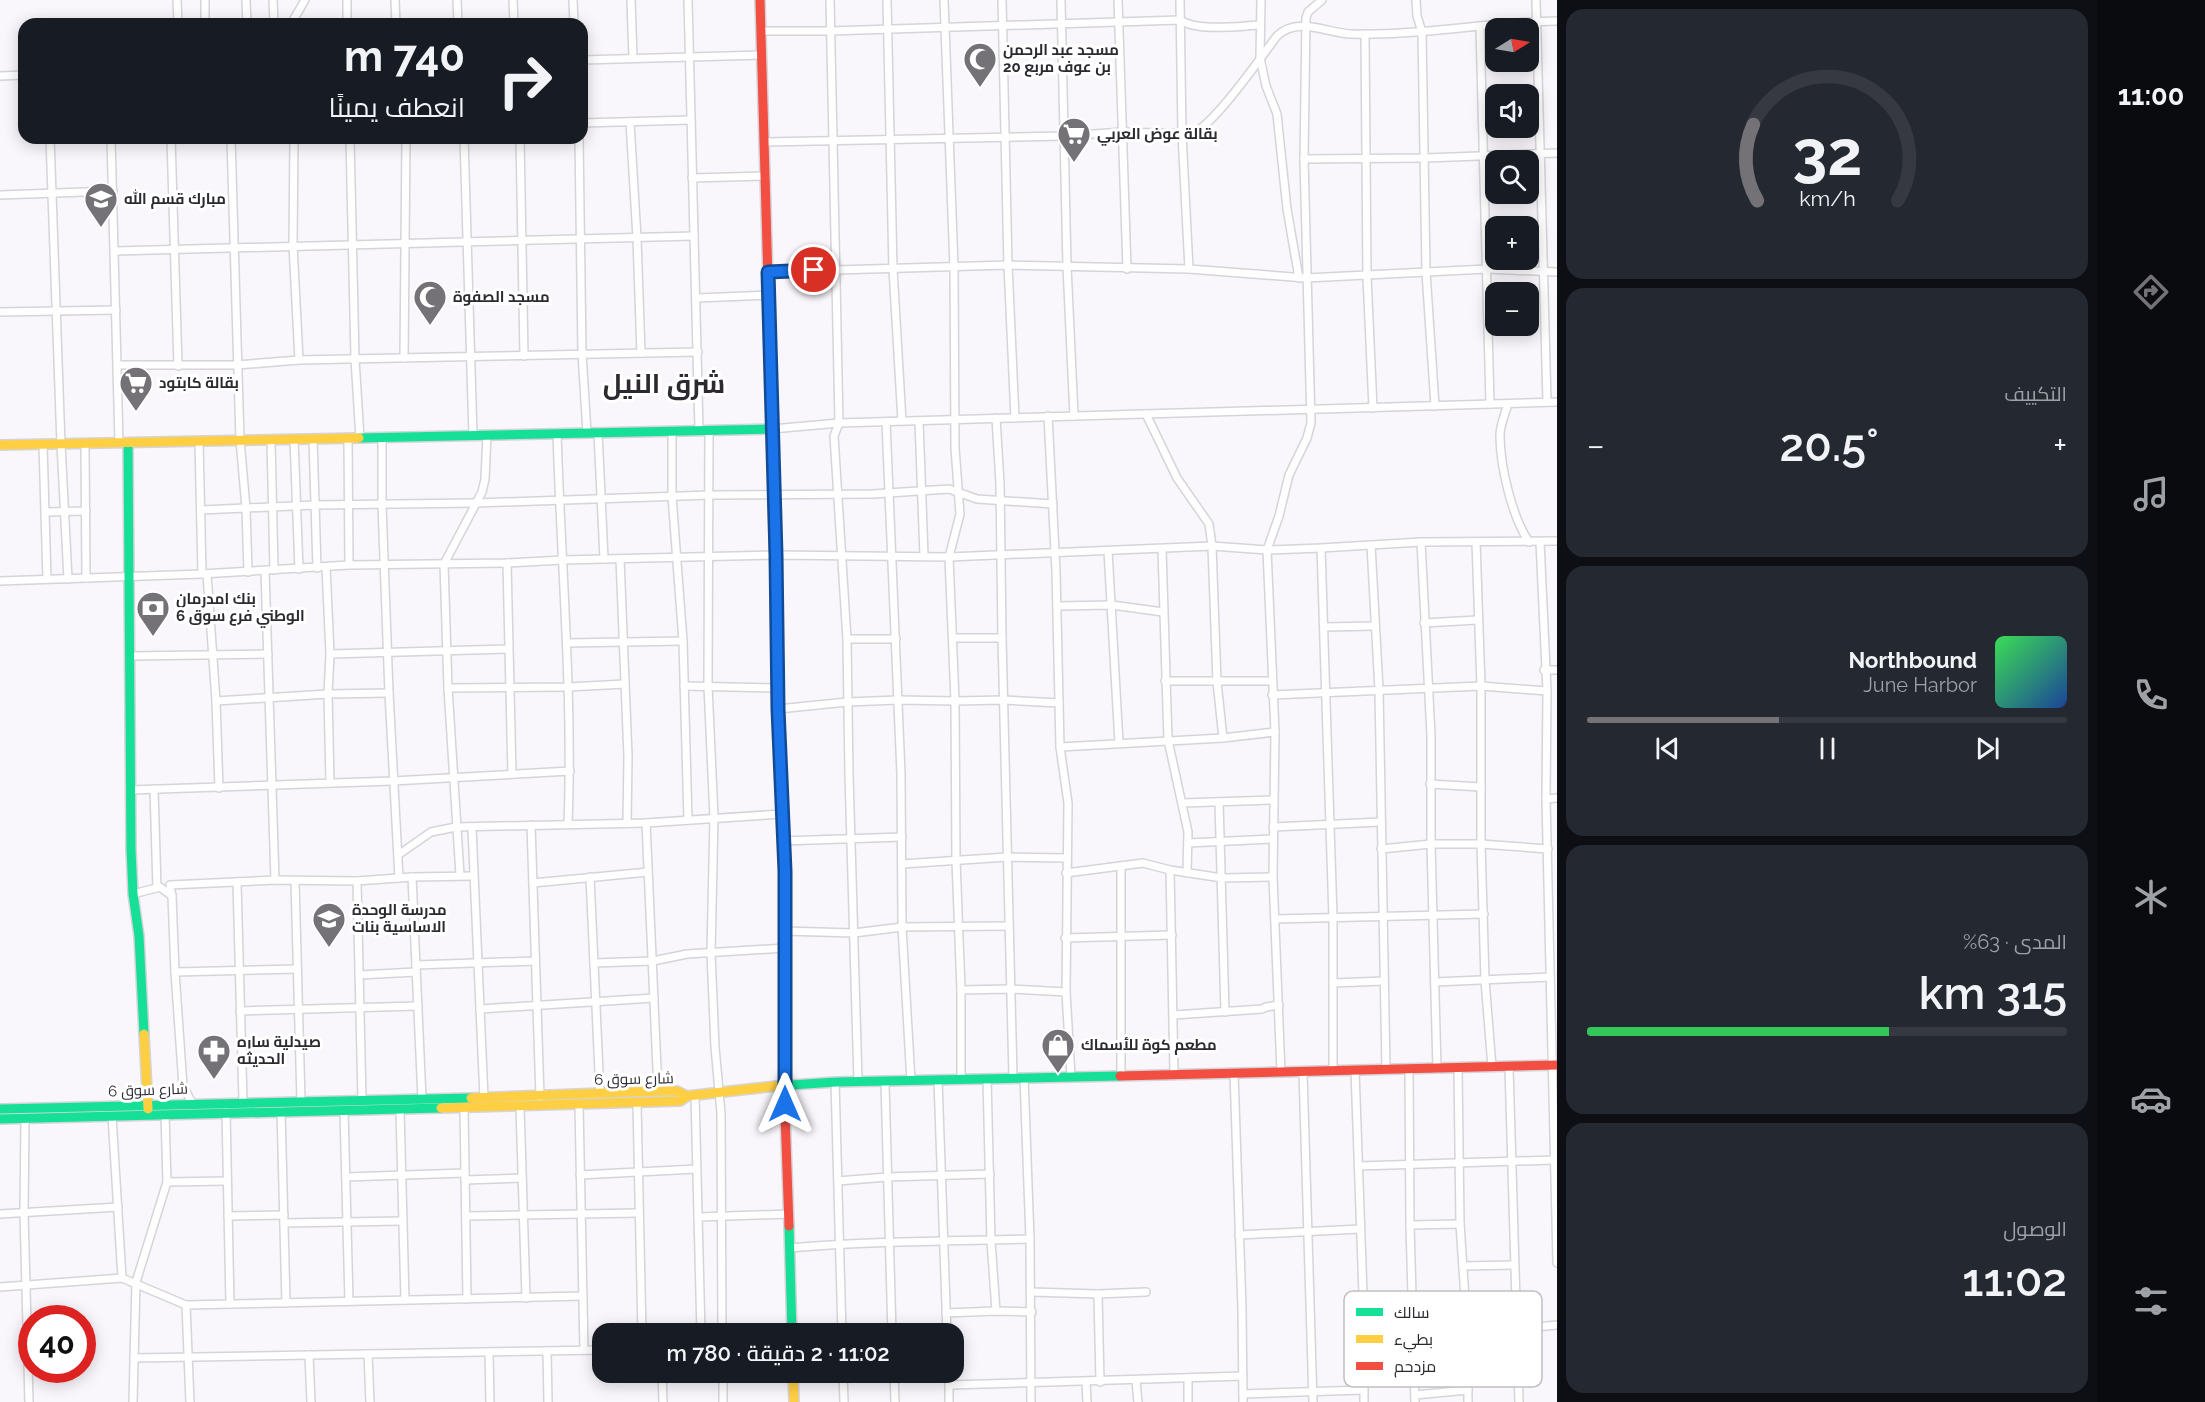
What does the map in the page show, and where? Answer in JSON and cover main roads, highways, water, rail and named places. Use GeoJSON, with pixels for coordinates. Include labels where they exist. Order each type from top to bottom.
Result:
{"type":"FeatureCollection","features":[{"type":"Feature","properties":{"kind":"place","name":"مسجد عبد الرحمن بن عوف مربع 20"},"geometry":{"type":"Point","coordinates":[980,88]}},
{"type":"Feature","properties":{"kind":"place","name":"بقالة عوض العربي"},"geometry":{"type":"Point","coordinates":[1074,163]}},
{"type":"Feature","properties":{"kind":"place","name":"مبارك قسم الله"},"geometry":{"type":"Point","coordinates":[101,228]}},
{"type":"Feature","properties":{"kind":"place","name":"مسجد الصفوة"},"geometry":{"type":"Point","coordinates":[430,326]}},
{"type":"Feature","properties":{"kind":"place","name":"بقالة كابتود"},"geometry":{"type":"Point","coordinates":[136,412]}},
{"type":"Feature","properties":{"kind":"place","name":"بنك امدرمان الوطني فرع سوق 6"},"geometry":{"type":"Point","coordinates":[153,637]}},
{"type":"Feature","properties":{"kind":"place","name":"مدرسة الوحدة الاساسية بنات"},"geometry":{"type":"Point","coordinates":[329,948]}},
{"type":"Feature","properties":{"kind":"place","name":"مطعم كوة للأسماك"},"geometry":{"type":"Point","coordinates":[1058,1074]}},
{"type":"Feature","properties":{"kind":"place","name":"صيدلية ساره الحديثه"},"geometry":{"type":"Point","coordinates":[214,1080]}},
{"type":"Feature","properties":{"kind":"district","name":"شرق النيل"},"geometry":{"type":"Point","coordinates":[664,384]}}]}
